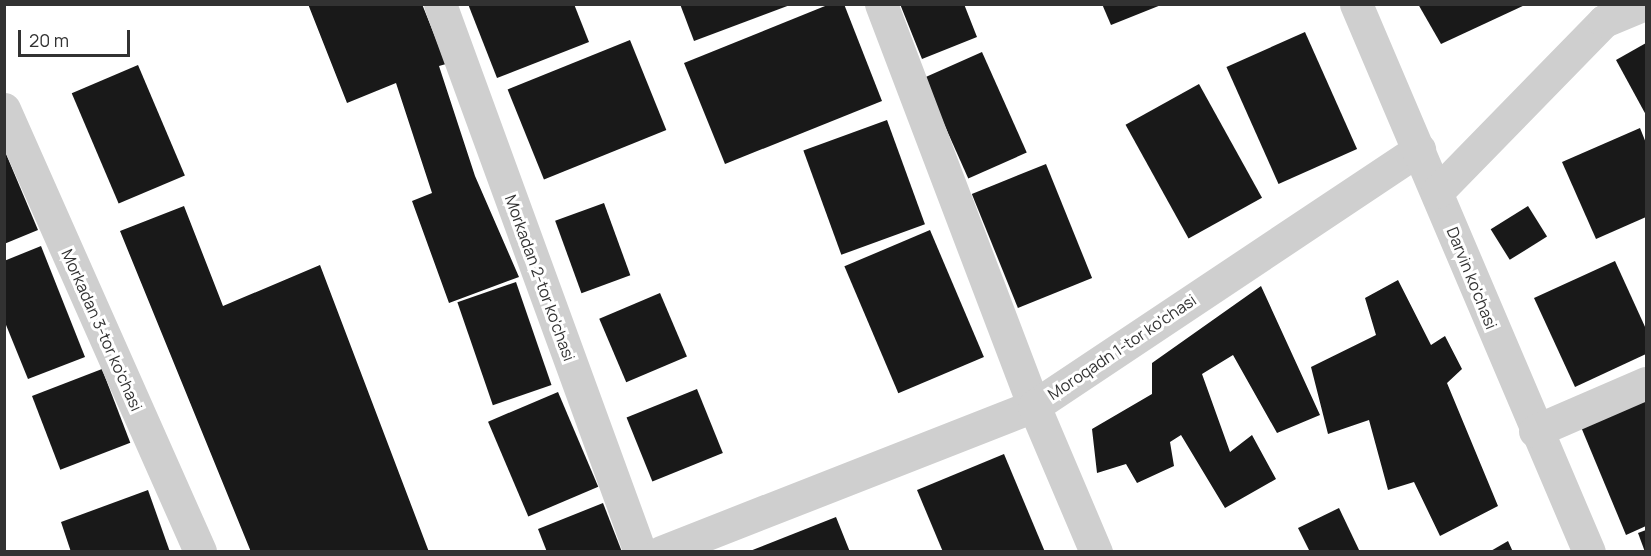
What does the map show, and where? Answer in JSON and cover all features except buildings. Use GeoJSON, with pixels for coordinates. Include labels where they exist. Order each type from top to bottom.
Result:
{"type":"FeatureCollection","features":[{"type":"Feature","properties":{"kind":"street","name":"Morkadan 2-tor ko'chasi"},"geometry":{"type":"LineString","coordinates":[[440,4],[640,552]]}},
{"type":"Feature","properties":{"kind":"street","name":"Morоqadn 1-tor ko'chasi"},"geometry":{"type":"LineString","coordinates":[[881,4],[1034,406],[1419,149]]}},
{"type":"Feature","properties":{"kind":"street","name":"Darvin ko'chasi"},"geometry":{"type":"LineString","coordinates":[[1356,4],[1419,149],[1535,431],[1589,552]]}},
{"type":"Feature","properties":{"kind":"street"},"geometry":{"type":"LineString","coordinates":[[1437,192],[1604,21],[1645,4]]}},
{"type":"Feature","properties":{"kind":"street","name":"Morkadan 3-tor ko'chasi"},"geometry":{"type":"LineString","coordinates":[[4,109],[200,552]]}},
{"type":"Feature","properties":{"kind":"street"},"geometry":{"type":"LineString","coordinates":[[1535,431],[1647,383]]}},
{"type":"Feature","properties":{"kind":"street"},"geometry":{"type":"LineString","coordinates":[[661,552],[1034,406],[1096,552]]}}]}
